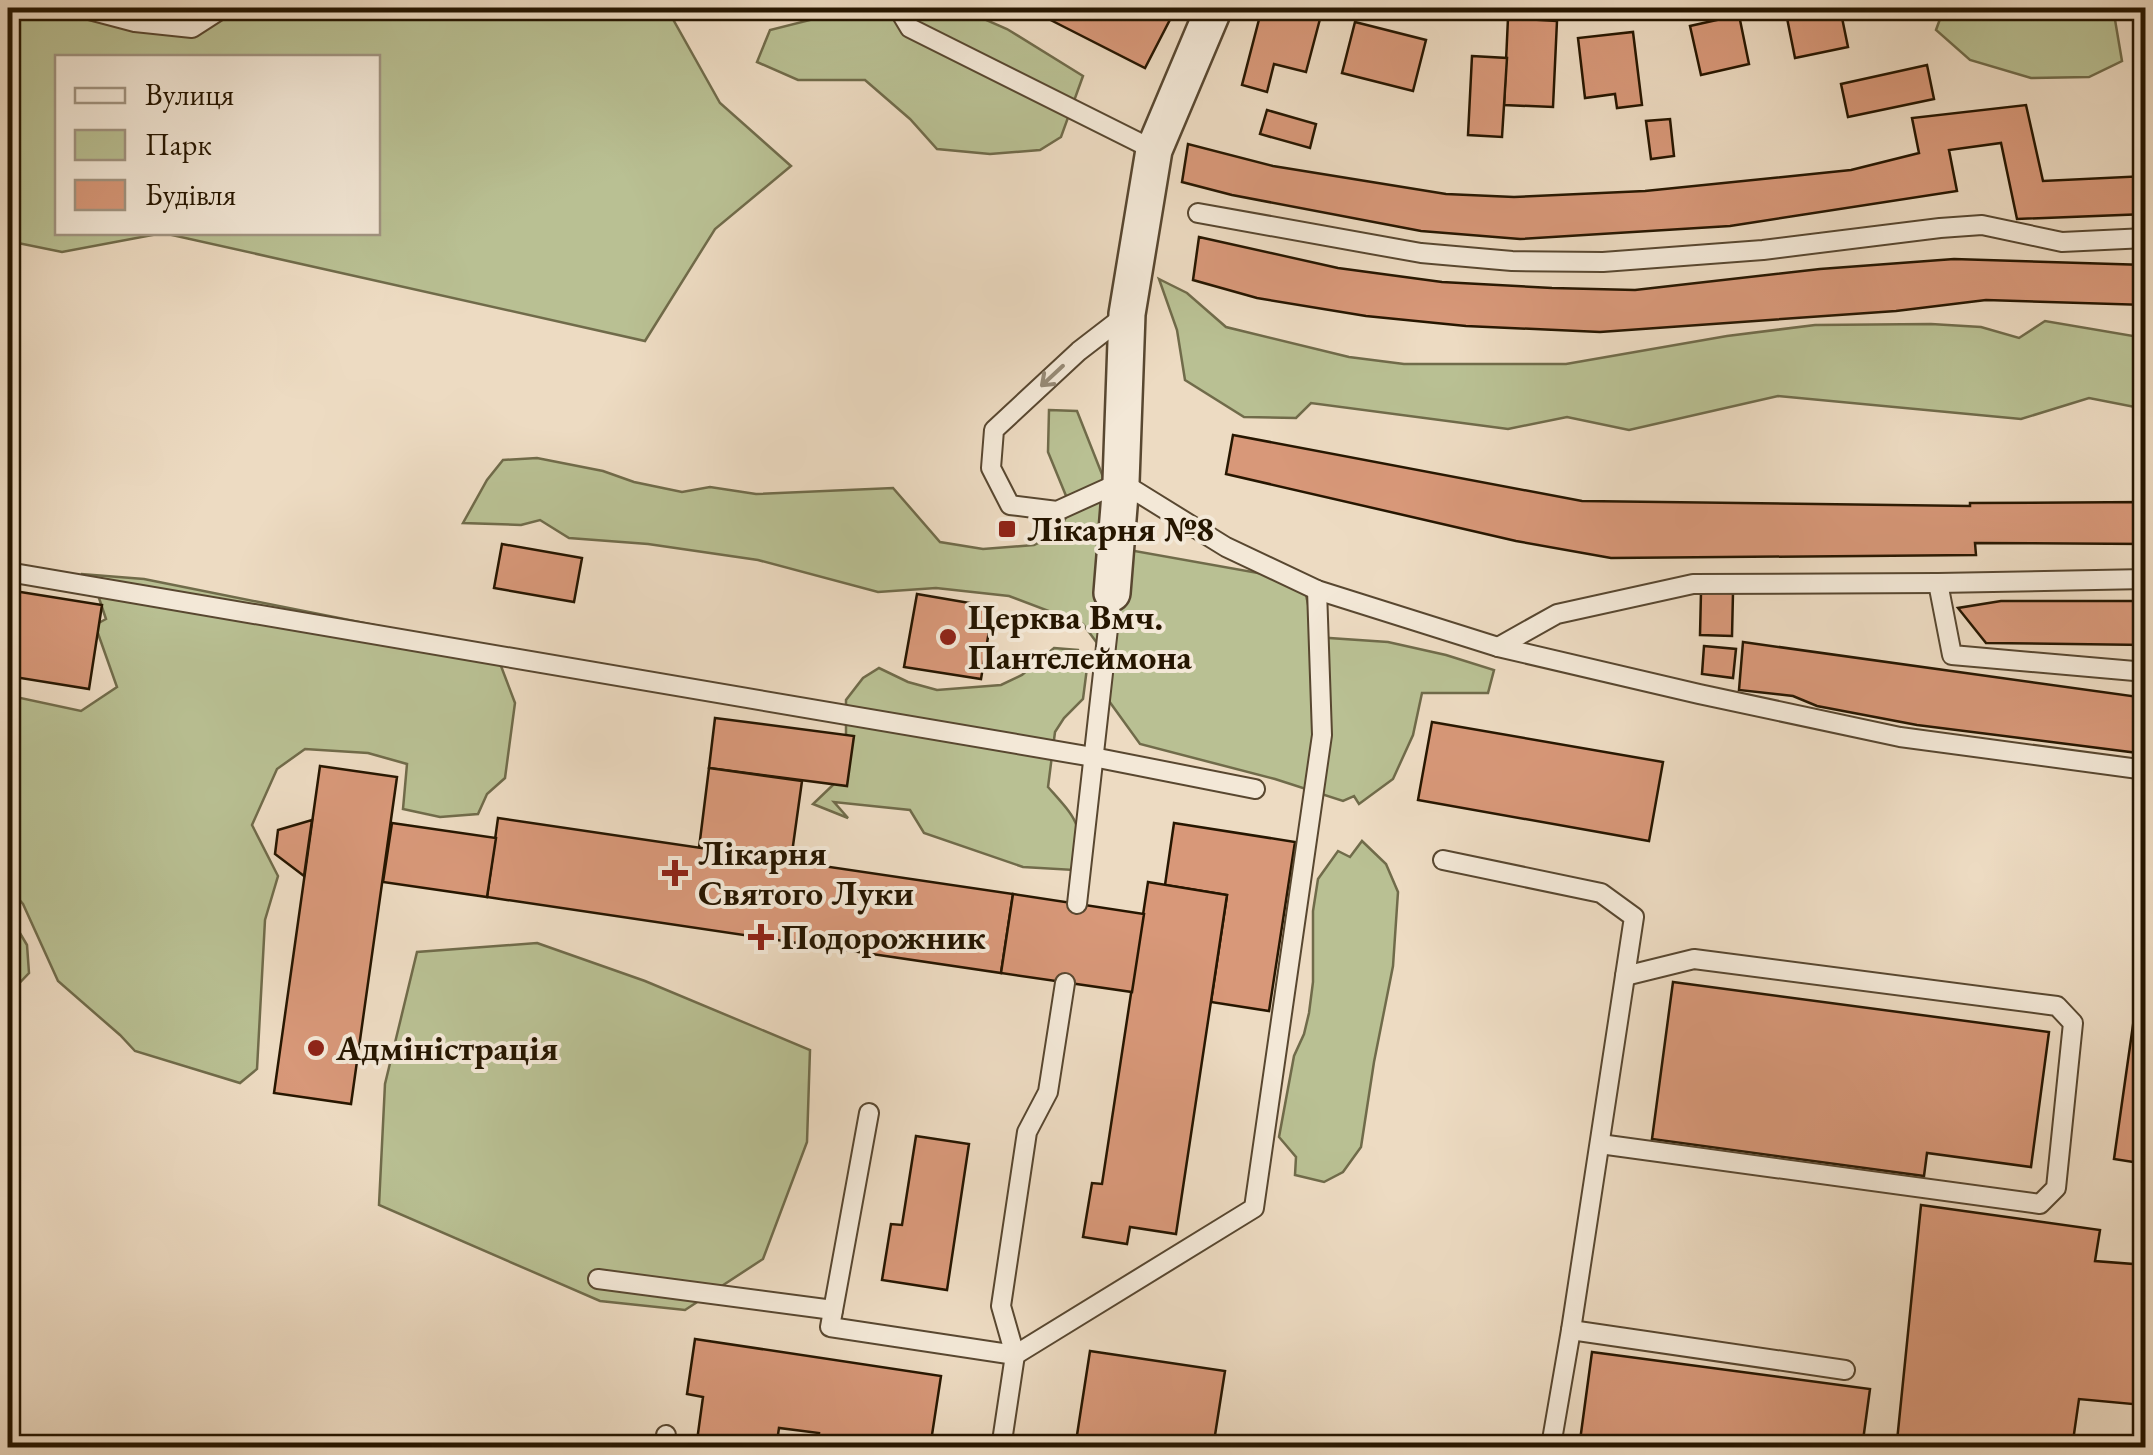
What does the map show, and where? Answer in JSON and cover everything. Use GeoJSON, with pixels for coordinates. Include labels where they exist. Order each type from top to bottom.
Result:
{"type":"FeatureCollection","features":[{"type":"Feature","properties":{"kind":"street"},"geometry":{"type":"LineString","coordinates":[[1112,593],[1127,314],[1154,150],[1214,8]]}},
{"type":"Feature","properties":{"kind":"lane"},"geometry":{"type":"LineString","coordinates":[[82,8],[134,22],[192,28],[223,8]]}},
{"type":"Feature","properties":{"kind":"lane"},"geometry":{"type":"LineString","coordinates":[[898,8],[910,28],[1154,150]]}},
{"type":"Feature","properties":{"kind":"lane"},"geometry":{"type":"LineString","coordinates":[[1198,213],[1421,253],[1512,261],[1621,261],[1982,226],[2062,242],[2146,238]]}},
{"type":"Feature","properties":{"kind":"lane"},"geometry":{"type":"LineString","coordinates":[[1127,314],[1079,351],[994,430],[992,468],[1010,506],[1057,511],[1120,482],[1226,547],[1317,590],[1498,647],[1900,737],[2146,770]]}},
{"type":"Feature","properties":{"kind":"lane"},"geometry":{"type":"LineString","coordinates":[[8,572],[1093,757],[1256,789]]}},
{"type":"Feature","properties":{"kind":"lane"},"geometry":{"type":"LineString","coordinates":[[1498,647],[1556,614],[1693,584],[2146,579]]}},
{"type":"Feature","properties":{"kind":"lane"},"geometry":{"type":"LineString","coordinates":[[1938,583],[1952,655],[2146,672]]}},
{"type":"Feature","properties":{"kind":"lane"},"geometry":{"type":"LineString","coordinates":[[870,1113],[830,1327],[1016,1356],[1254,1208],[1322,735],[1317,590]]}},
{"type":"Feature","properties":{"kind":"lane"},"geometry":{"type":"LineString","coordinates":[[1076,904],[1112,593]]}},
{"type":"Feature","properties":{"kind":"lane"},"geometry":{"type":"LineString","coordinates":[[1443,860],[1601,894],[1634,916],[1571,1330],[1552,1440],[1546,1448]]}},
{"type":"Feature","properties":{"kind":"lane"},"geometry":{"type":"LineString","coordinates":[[1600,1144],[2040,1204],[2056,1188],[2073,1023],[2057,1006],[1694,959],[1625,976]]}},
{"type":"Feature","properties":{"kind":"lane"},"geometry":{"type":"LineString","coordinates":[[1001,1448],[1016,1356],[1001,1306],[1027,1132],[1048,1092],[1066,983]]}},
{"type":"Feature","properties":{"kind":"lane"},"geometry":{"type":"LineString","coordinates":[[598,1279],[833,1310]]}},
{"type":"Feature","properties":{"kind":"lane"},"geometry":{"type":"LineString","coordinates":[[1571,1330],[1845,1370]]}},
{"type":"Feature","properties":{"kind":"green space"},"geometry":{"type":"Polygon","coordinates":[[[8,8],[533,8],[538,12],[670,14],[720,103],[791,166],[715,229],[645,341],[172,235],[380,235],[380,55],[55,55],[55,235],[152,235],[62,252],[8,241],[8,8]]]}},
{"type":"Feature","properties":{"kind":"green space"},"geometry":{"type":"Polygon","coordinates":[[[836,8],[959,8],[1007,29],[1083,76],[1061,137],[1040,150],[990,154],[937,149],[865,80],[798,80],[757,62],[770,30],[830,15],[836,8]]]}},
{"type":"Feature","properties":{"kind":"green space"},"geometry":{"type":"Polygon","coordinates":[[[1944,8],[2113,8],[2122,61],[2089,77],[2031,78],[1970,60],[1936,30],[1944,8]]]}},
{"type":"Feature","properties":{"kind":"green space"},"geometry":{"type":"Polygon","coordinates":[[[1159,279],[1187,293],[1226,327],[1349,357],[1404,364],[1566,364],[1815,325],[1981,327],[2019,338],[2045,321],[2145,338],[2145,409],[2089,398],[2021,419],[1778,396],[1629,430],[1567,417],[1508,429],[1311,403],[1296,418],[1244,417],[1185,380],[1177,330],[1159,279]]]}},
{"type":"Feature","properties":{"kind":"green space"},"geometry":{"type":"Polygon","coordinates":[[[1049,410],[1077,411],[1111,497],[1112,547],[1275,576],[1306,595],[1315,637],[1388,642],[1494,670],[1488,693],[1422,693],[1413,735],[1393,779],[1359,804],[1354,796],[1343,801],[1140,744],[1096,683],[1097,643],[1083,624],[1009,596],[936,588],[878,592],[758,560],[648,544],[569,538],[540,520],[521,525],[463,523],[503,460],[537,458],[682,492],[710,487],[756,494],[893,488],[940,542],[983,549],[1034,545],[1057,534],[1071,508],[1048,452],[1049,410]]]}},
{"type":"Feature","properties":{"kind":"green space"},"geometry":{"type":"Polygon","coordinates":[[[81,574],[144,579],[479,646],[501,666],[515,703],[505,778],[487,794],[478,814],[440,817],[403,809],[407,764],[368,753],[305,749],[277,769],[252,825],[278,876],[265,920],[257,1069],[240,1083],[135,1051],[58,981],[23,904],[8,887],[8,701],[16,697],[81,711],[117,687],[95,625],[106,619],[93,580],[81,574]]]}},
{"type":"Feature","properties":{"kind":"green space"},"geometry":{"type":"Polygon","coordinates":[[[1054,648],[1078,650],[1087,668],[1083,699],[1055,732],[1048,787],[1076,824],[1074,870],[1023,867],[924,833],[910,810],[834,802],[848,818],[813,804],[834,784],[846,738],[846,700],[863,678],[879,668],[937,690],[1001,685],[1022,675],[1054,648]]]}},
{"type":"Feature","properties":{"kind":"green space"},"geometry":{"type":"Polygon","coordinates":[[[1362,841],[1386,864],[1398,892],[1393,966],[1361,1147],[1343,1172],[1324,1182],[1295,1175],[1296,1157],[1279,1137],[1294,1056],[1309,1013],[1318,879],[1338,851],[1350,857],[1362,841]]]}},
{"type":"Feature","properties":{"kind":"green space"},"geometry":{"type":"Polygon","coordinates":[[[8,913],[27,945],[29,973],[8,995],[8,913]]]}},
{"type":"Feature","properties":{"kind":"green space"},"geometry":{"type":"Polygon","coordinates":[[[537,943],[645,981],[810,1050],[807,1142],[763,1259],[685,1310],[600,1301],[379,1205],[385,1084],[417,952],[537,943]]]}},
{"type":"Feature","properties":{"kind":"building"},"geometry":{"type":"Polygon","coordinates":[[[1027,8],[1176,8],[1145,68],[1027,8]]]}},
{"type":"Feature","properties":{"kind":"building"},"geometry":{"type":"Polygon","coordinates":[[[1262,8],[1320,19],[1306,72],[1274,64],[1267,92],[1242,85],[1262,8]]]}},
{"type":"Feature","properties":{"kind":"building"},"geometry":{"type":"Polygon","coordinates":[[[1785,8],[1840,8],[1848,47],[1795,58],[1785,8]]]}},
{"type":"Feature","properties":{"kind":"building"},"geometry":{"type":"Polygon","coordinates":[[[1739,15],[1749,64],[1701,75],[1690,26],[1739,15]]]}},
{"type":"Feature","properties":{"kind":"building"},"geometry":{"type":"Polygon","coordinates":[[[1508,18],[1557,21],[1553,107],[1504,105],[1508,18]]]}},
{"type":"Feature","properties":{"kind":"building"},"geometry":{"type":"Polygon","coordinates":[[[1355,22],[1426,40],[1413,91],[1342,73],[1355,22]]]}},
{"type":"Feature","properties":{"kind":"building"},"geometry":{"type":"Polygon","coordinates":[[[1633,32],[1642,105],[1617,108],[1615,94],[1585,98],[1578,38],[1633,32]]]}},
{"type":"Feature","properties":{"kind":"building"},"geometry":{"type":"Polygon","coordinates":[[[1472,56],[1507,58],[1502,137],[1468,135],[1472,56]]]}},
{"type":"Feature","properties":{"kind":"building"},"geometry":{"type":"Polygon","coordinates":[[[1927,65],[1934,99],[1848,117],[1841,84],[1927,65]]]}},
{"type":"Feature","properties":{"kind":"building"},"geometry":{"type":"Polygon","coordinates":[[[2026,105],[2043,181],[2146,176],[2146,214],[2017,219],[2001,143],[1949,150],[1957,191],[1730,226],[1520,239],[1421,231],[1182,182],[1188,144],[1273,166],[1446,194],[1514,197],[1645,191],[1851,170],[1919,153],[1912,118],[2026,105]]]}},
{"type":"Feature","properties":{"kind":"building"},"geometry":{"type":"Polygon","coordinates":[[[1267,110],[1316,124],[1310,148],[1260,134],[1267,110]]]}},
{"type":"Feature","properties":{"kind":"building"},"geometry":{"type":"Polygon","coordinates":[[[1670,119],[1674,156],[1651,159],[1646,121],[1670,119]]]}},
{"type":"Feature","properties":{"kind":"building"},"geometry":{"type":"Polygon","coordinates":[[[1199,237],[1338,268],[1442,282],[1552,288],[1635,290],[1820,269],[1954,259],[2146,265],[2146,305],[1986,300],[1896,311],[1600,332],[1466,326],[1366,316],[1257,298],[1193,280],[1199,237]]]}},
{"type":"Feature","properties":{"kind":"building"},"geometry":{"type":"Polygon","coordinates":[[[1233,435],[1582,501],[1970,506],[2146,502],[2146,544],[1975,543],[1976,555],[1611,558],[1516,541],[1226,474],[1233,435]]]}},
{"type":"Feature","properties":{"kind":"building"},"geometry":{"type":"Polygon","coordinates":[[[502,544],[582,558],[574,602],[494,588],[502,544]]]}},
{"type":"Feature","properties":{"kind":"building"},"geometry":{"type":"Polygon","coordinates":[[[8,590],[102,605],[89,689],[8,676],[8,590]]]}},
{"type":"Feature","properties":{"kind":"building"},"geometry":{"type":"Polygon","coordinates":[[[1701,592],[1733,593],[1732,636],[1700,635],[1701,592]]]}},
{"type":"Feature","properties":{"kind":"building","name":"Церква Вмч. Пантелеймона"},"geometry":{"type":"Polygon","coordinates":[[[917,594],[993,607],[981,679],[904,667],[917,594]]]}},
{"type":"Feature","properties":{"kind":"building"},"geometry":{"type":"Polygon","coordinates":[[[2001,601],[2146,601],[2146,645],[1986,643],[1958,608],[2001,601]]]}},
{"type":"Feature","properties":{"kind":"building"},"geometry":{"type":"Polygon","coordinates":[[[1743,642],[2146,698],[2146,754],[1917,725],[1817,706],[1793,696],[1739,690],[1743,642]]]}},
{"type":"Feature","properties":{"kind":"building"},"geometry":{"type":"Polygon","coordinates":[[[1704,646],[1736,649],[1733,678],[1702,674],[1704,646]]]}},
{"type":"Feature","properties":{"kind":"building"},"geometry":{"type":"Polygon","coordinates":[[[715,718],[854,736],[847,786],[709,768],[715,718]]]}},
{"type":"Feature","properties":{"kind":"building"},"geometry":{"type":"Polygon","coordinates":[[[1432,722],[1663,762],[1649,841],[1418,800],[1432,722]]]}},
{"type":"Feature","properties":{"kind":"building"},"geometry":{"type":"Polygon","coordinates":[[[320,766],[397,777],[351,1104],[274,1093],[320,766]]]}},
{"type":"Feature","properties":{"kind":"building"},"geometry":{"type":"Polygon","coordinates":[[[709,768],[802,781],[791,860],[699,848],[709,768]]]}},
{"type":"Feature","properties":{"kind":"building"},"geometry":{"type":"Polygon","coordinates":[[[498,818],[1013,894],[1001,973],[487,897],[498,818]]]}},
{"type":"Feature","properties":{"kind":"building"},"geometry":{"type":"Polygon","coordinates":[[[312,820],[304,876],[275,854],[278,830],[312,820]]]}},
{"type":"Feature","properties":{"kind":"building"},"geometry":{"type":"Polygon","coordinates":[[[392,823],[496,838],[487,897],[383,882],[392,823]]]}},
{"type":"Feature","properties":{"kind":"building"},"geometry":{"type":"Polygon","coordinates":[[[1174,823],[1295,842],[1269,1011],[1211,1002],[1227,895],[1165,885],[1174,823]]]}},
{"type":"Feature","properties":{"kind":"building"},"geometry":{"type":"Polygon","coordinates":[[[1148,882],[1227,895],[1176,1234],[1130,1227],[1127,1244],[1083,1237],[1092,1183],[1102,1184],[1148,882]]]}},
{"type":"Feature","properties":{"kind":"building"},"geometry":{"type":"Polygon","coordinates":[[[1013,894],[1144,914],[1132,992],[1001,973],[1013,894]]]}},
{"type":"Feature","properties":{"kind":"building"},"geometry":{"type":"Polygon","coordinates":[[[1673,982],[2049,1032],[2031,1167],[1927,1153],[1924,1176],[1652,1139],[1673,982]]]}},
{"type":"Feature","properties":{"kind":"building"},"geometry":{"type":"Polygon","coordinates":[[[2133,1025],[2146,1028],[2146,1164],[2114,1159],[2133,1025]]]}},
{"type":"Feature","properties":{"kind":"building"},"geometry":{"type":"Polygon","coordinates":[[[916,1136],[969,1144],[947,1290],[882,1280],[891,1224],[902,1225],[916,1136]]]}},
{"type":"Feature","properties":{"kind":"building"},"geometry":{"type":"Polygon","coordinates":[[[1921,1205],[2100,1230],[2095,1261],[2146,1265],[2146,1448],[2131,1448],[2144,1405],[2079,1399],[2072,1448],[1945,1448],[1897,1441],[1921,1205]]]}},
{"type":"Feature","properties":{"kind":"building"},"geometry":{"type":"Polygon","coordinates":[[[695,1339],[941,1376],[930,1448],[817,1448],[819,1433],[779,1428],[776,1448],[696,1448],[703,1397],[687,1394],[695,1339]]]}},
{"type":"Feature","properties":{"kind":"building"},"geometry":{"type":"Polygon","coordinates":[[[1090,1351],[1225,1371],[1213,1448],[1075,1448],[1090,1351]]]}},
{"type":"Feature","properties":{"kind":"building"},"geometry":{"type":"Polygon","coordinates":[[[1592,1352],[1870,1389],[1862,1448],[1579,1448],[1592,1352]]]}},
{"type":"Feature","properties":{"kind":"place","name":"Лікарня №8"},"geometry":{"type":"Point","coordinates":[1007,529]}},
{"type":"Feature","properties":{"kind":"place","name":"Церква Вмч. Пантелеймона"},"geometry":{"type":"Point","coordinates":[948,637]}},
{"type":"Feature","properties":{"kind":"place","name":"Лікарня Святого Луки"},"geometry":{"type":"Point","coordinates":[675,873]}},
{"type":"Feature","properties":{"kind":"place","name":"Подорожник"},"geometry":{"type":"Point","coordinates":[761,937]}},
{"type":"Feature","properties":{"kind":"place","name":"Адміністрація"},"geometry":{"type":"Point","coordinates":[316,1048]}}]}
